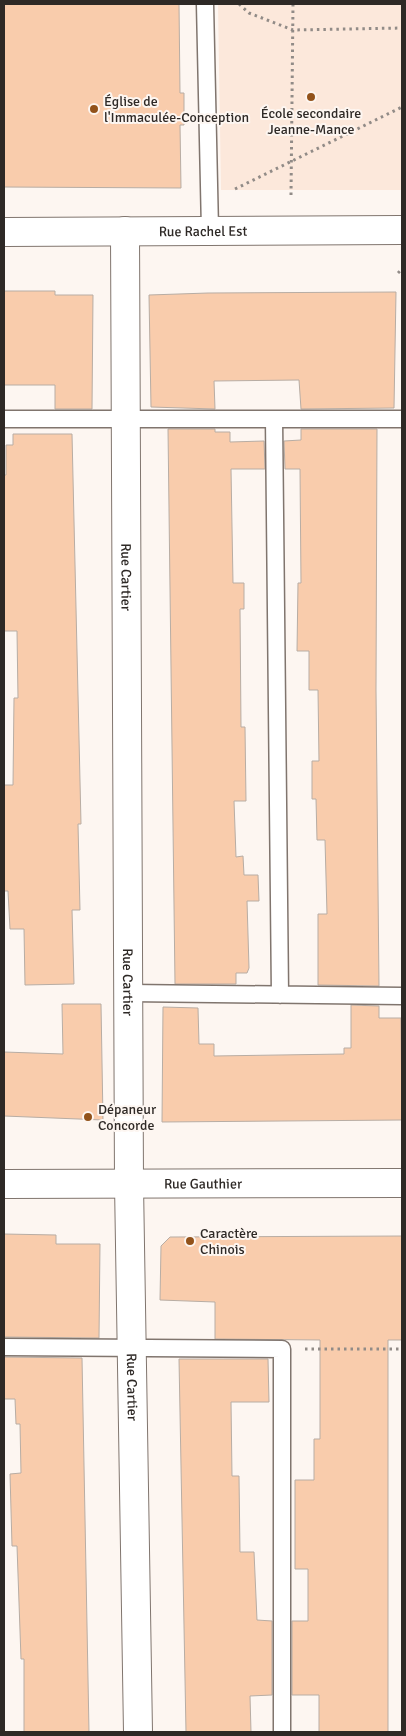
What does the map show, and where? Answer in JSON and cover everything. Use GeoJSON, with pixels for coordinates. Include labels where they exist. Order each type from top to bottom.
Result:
{"type":"FeatureCollection","features":[{"type":"Feature","properties":{"kind":"street","name":"Rue Rachel Est"},"geometry":{"type":"LineString","coordinates":[[4,232],[402,230]]}},
{"type":"Feature","properties":{"kind":"street","name":"Rue Cartier"},"geometry":{"type":"LineString","coordinates":[[125,231],[129,1184],[138,1732]]}},
{"type":"Feature","properties":{"kind":"street","name":"Rue Gauthier"},"geometry":{"type":"LineString","coordinates":[[4,1184],[402,1183]]}},
{"type":"Feature","properties":{"kind":"lane"},"geometry":{"type":"LineString","coordinates":[[205,4],[210,230]]}},
{"type":"Feature","properties":{"kind":"lane"},"geometry":{"type":"LineString","coordinates":[[4,419],[402,419]]}},
{"type":"Feature","properties":{"kind":"lane"},"geometry":{"type":"LineString","coordinates":[[274,419],[280,995]]}},
{"type":"Feature","properties":{"kind":"lane"},"geometry":{"type":"LineString","coordinates":[[129,993],[402,996]]}},
{"type":"Feature","properties":{"kind":"lane"},"geometry":{"type":"LineString","coordinates":[[4,1347],[282,1348],[282,1732]]}},
{"type":"Feature","properties":{"kind":"path"},"geometry":{"type":"LineString","coordinates":[[239,4],[249,13],[293,30],[402,28]]}},
{"type":"Feature","properties":{"kind":"path"},"geometry":{"type":"LineString","coordinates":[[290,195],[293,4]]}},
{"type":"Feature","properties":{"kind":"path"},"geometry":{"type":"LineString","coordinates":[[231,191],[402,107]]}},
{"type":"Feature","properties":{"kind":"path"},"geometry":{"type":"LineString","coordinates":[[282,1348],[402,1349]]}},
{"type":"Feature","properties":{"kind":"shaded area","name":"École secondaire Jeanne-Mance"},"geometry":{"type":"Polygon","coordinates":[[[218,4],[402,4],[402,190],[221,190],[218,4]]]}},
{"type":"Feature","properties":{"kind":"building","name":"Église de l'Immaculée-Conception"},"geometry":{"type":"Polygon","coordinates":[[[4,4],[179,4],[180,93],[184,93],[184,125],[180,125],[181,188],[4,187],[4,4]]]}},
{"type":"Feature","properties":{"kind":"building"},"geometry":{"type":"Polygon","coordinates":[[[4,291],[55,291],[55,295],[93,295],[92,409],[55,409],[55,385],[4,385],[4,291]]]}},
{"type":"Feature","properties":{"kind":"building"},"geometry":{"type":"Polygon","coordinates":[[[396,292],[394,408],[301,409],[299,380],[214,381],[215,409],[151,407],[149,295],[396,292]]]}},
{"type":"Feature","properties":{"kind":"building"},"geometry":{"type":"Polygon","coordinates":[[[168,429],[215,429],[215,432],[230,432],[230,442],[264,441],[265,469],[231,469],[233,583],[244,583],[244,609],[240,609],[241,727],[245,727],[246,801],[234,801],[236,857],[243,856],[244,875],[258,875],[259,901],[247,901],[249,968],[247,973],[236,973],[236,984],[175,984],[168,429]]]}},
{"type":"Feature","properties":{"kind":"building"},"geometry":{"type":"Polygon","coordinates":[[[301,429],[377,429],[376,690],[379,986],[318,985],[318,914],[327,914],[325,840],[317,840],[316,799],[312,799],[312,761],[319,761],[318,690],[309,690],[309,651],[297,651],[298,583],[301,583],[300,469],[285,469],[284,441],[301,440],[301,429]]]}},
{"type":"Feature","properties":{"kind":"building"},"geometry":{"type":"Polygon","coordinates":[[[13,434],[72,434],[81,824],[78,824],[80,910],[72,910],[74,984],[25,985],[24,929],[10,929],[8,891],[4,891],[4,785],[13,785],[14,698],[18,698],[17,631],[4,631],[4,475],[6,475],[6,445],[13,445],[13,434]]]}},
{"type":"Feature","properties":{"kind":"building"},"geometry":{"type":"Polygon","coordinates":[[[62,1004],[101,1004],[103,1120],[4,1116],[4,1052],[63,1054],[62,1004]]]}},
{"type":"Feature","properties":{"kind":"building"},"geometry":{"type":"Polygon","coordinates":[[[351,1005],[379,1006],[379,1018],[401,1018],[402,1120],[162,1122],[163,1007],[198,1008],[199,1044],[214,1044],[214,1056],[344,1054],[344,1048],[351,1048],[351,1005]]]}},
{"type":"Feature","properties":{"kind":"building"},"geometry":{"type":"Polygon","coordinates":[[[4,1234],[56,1235],[56,1244],[100,1244],[99,1338],[4,1337],[4,1234]]]}},
{"type":"Feature","properties":{"kind":"building"},"geometry":{"type":"Polygon","coordinates":[[[402,1236],[402,1340],[388,1340],[388,1732],[319,1732],[319,1695],[292,1695],[292,1621],[308,1621],[308,1569],[295,1569],[295,1480],[314,1480],[314,1439],[320,1439],[320,1340],[215,1339],[215,1302],[160,1300],[161,1246],[170,1237],[402,1236]]]}},
{"type":"Feature","properties":{"kind":"building"},"geometry":{"type":"Polygon","coordinates":[[[4,1357],[82,1358],[89,1732],[24,1732],[24,1659],[21,1659],[17,1546],[12,1546],[10,1474],[21,1473],[20,1424],[16,1424],[15,1399],[4,1399],[4,1357]]]}},
{"type":"Feature","properties":{"kind":"building"},"geometry":{"type":"Polygon","coordinates":[[[179,1359],[268,1359],[269,1402],[231,1402],[232,1476],[239,1476],[240,1552],[254,1552],[257,1620],[272,1621],[272,1695],[250,1696],[251,1732],[186,1732],[179,1359]]]}},
{"type":"Feature","properties":{"kind":"place","name":"École secondaire Jeanne-Mance"},"geometry":{"type":"Point","coordinates":[311,97]}},
{"type":"Feature","properties":{"kind":"place","name":"Église de l'Immaculée-Conception"},"geometry":{"type":"Point","coordinates":[94,109]}},
{"type":"Feature","properties":{"kind":"place","name":"Dépaneur Concorde"},"geometry":{"type":"Point","coordinates":[88,1117]}},
{"type":"Feature","properties":{"kind":"place","name":"Caractère Chinois"},"geometry":{"type":"Point","coordinates":[190,1241]}}]}
